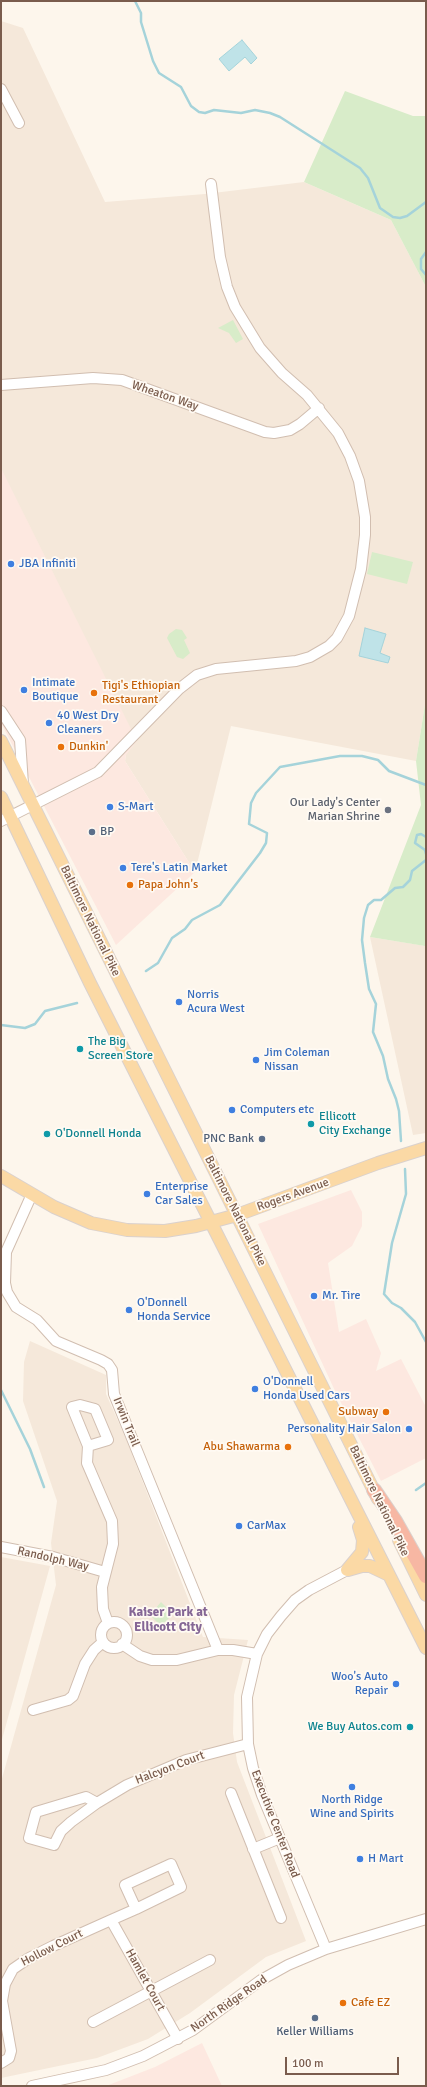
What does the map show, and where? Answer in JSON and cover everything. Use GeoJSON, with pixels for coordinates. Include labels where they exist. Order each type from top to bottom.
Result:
{"type":"FeatureCollection","features":[{"type":"Feature","properties":{"kind":"highway"},"geometry":{"type":"LineString","coordinates":[[374,1490],[395,1521],[426,1576]]}},
{"type":"Feature","properties":{"kind":"main road","name":"Baltimore National Pike"},"geometry":{"type":"LineString","coordinates":[[1,741],[426,1595]]}},
{"type":"Feature","properties":{"kind":"main road","name":"Baltimore National Pike"},"geometry":{"type":"LineString","coordinates":[[1,797],[6,819],[426,1648]]}},
{"type":"Feature","properties":{"kind":"main road","name":"Rogers Avenue"},"geometry":{"type":"LineString","coordinates":[[1,1176],[72,1216],[91,1223],[116,1229],[165,1231],[211,1223],[237,1215],[378,1163],[426,1148]]}},
{"type":"Feature","properties":{"kind":"main road"},"geometry":{"type":"LineString","coordinates":[[347,1570],[358,1559],[363,1546],[353,1504]]}},
{"type":"Feature","properties":{"kind":"main road"},"geometry":{"type":"LineString","coordinates":[[347,1570],[362,1566],[370,1566],[389,1575]]}},
{"type":"Feature","properties":{"kind":"street"},"geometry":{"type":"LineString","coordinates":[[1,88],[19,123]]}},
{"type":"Feature","properties":{"kind":"street"},"geometry":{"type":"LineString","coordinates":[[6,819],[98,772],[179,689],[197,675],[216,670],[296,661],[310,657],[320,652],[338,638],[349,616],[361,569],[365,535],[365,517],[359,481],[350,456],[338,433],[319,408],[260,348],[235,307],[220,257],[211,184]]}},
{"type":"Feature","properties":{"kind":"street","name":"Wheaton Way"},"geometry":{"type":"LineString","coordinates":[[1,385],[93,378],[122,380],[264,432],[274,433],[290,430],[300,424],[319,408]]}},
{"type":"Feature","properties":{"kind":"street"},"geometry":{"type":"LineString","coordinates":[[1,711],[20,740],[23,784]]}},
{"type":"Feature","properties":{"kind":"street","name":"Irwin Trail"},"geometry":{"type":"LineString","coordinates":[[32,1194],[6,1252],[5,1283],[7,1292],[16,1307],[37,1320],[56,1341],[101,1360],[108,1364],[112,1370],[114,1394],[218,1650]]}},
{"type":"Feature","properties":{"kind":"street"},"geometry":{"type":"LineString","coordinates":[[88,1446],[87,1463],[112,1521],[113,1544],[105,1572],[102,1598],[103,1609],[108,1623]]}},
{"type":"Feature","properties":{"kind":"street","name":"Randolph Way"},"geometry":{"type":"LineString","coordinates":[[1,1547],[53,1557],[105,1572]]}},
{"type":"Feature","properties":{"kind":"street","name":"Executive Center Road"},"geometry":{"type":"LineString","coordinates":[[326,1949],[262,1795],[248,1744],[247,1697],[257,1654],[267,1634],[295,1600],[321,1583],[347,1570]]}},
{"type":"Feature","properties":{"kind":"street"},"geometry":{"type":"LineString","coordinates":[[117,1622],[124,1626],[126,1636],[122,1644],[111,1647],[103,1642],[102,1631],[108,1623],[117,1622]]}},
{"type":"Feature","properties":{"kind":"street"},"geometry":{"type":"LineString","coordinates":[[33,1710],[68,1700],[73,1696],[85,1664],[94,1650],[103,1642]]}},
{"type":"Feature","properties":{"kind":"street"},"geometry":{"type":"LineString","coordinates":[[122,1644],[140,1656],[152,1660],[177,1660],[218,1650],[233,1650],[257,1654]]}},
{"type":"Feature","properties":{"kind":"street","name":"Halcyon Court"},"geometry":{"type":"LineString","coordinates":[[97,1803],[86,1796],[36,1812],[29,1838],[54,1845],[61,1831],[97,1803],[127,1785],[186,1760],[248,1744]]}},
{"type":"Feature","properties":{"kind":"street"},"geometry":{"type":"LineString","coordinates":[[231,1793],[281,1918]]}},
{"type":"Feature","properties":{"kind":"street"},"geometry":{"type":"LineString","coordinates":[[254,1849],[280,1838]]}},
{"type":"Feature","properties":{"kind":"street","name":"Hollow Court"},"geometry":{"type":"LineString","coordinates":[[1,2063],[9,2058],[11,2051],[4,2036],[2,2001],[5,1984],[13,1969],[29,1958],[136,1909],[181,1887],[171,1864],[125,1885],[136,1909]]}},
{"type":"Feature","properties":{"kind":"street","name":"North Ridge Road"},"geometry":{"type":"LineString","coordinates":[[32,2086],[106,2070],[143,2056],[178,2039],[275,1972],[326,1949],[426,1919]]}},
{"type":"Feature","properties":{"kind":"street","name":"Hamlet Court"},"geometry":{"type":"LineString","coordinates":[[111,1920],[178,2039]]}},
{"type":"Feature","properties":{"kind":"street"},"geometry":{"type":"LineString","coordinates":[[93,2022],[210,1960]]}},
{"type":"Feature","properties":{"kind":"shaded area"},"geometry":{"type":"Polygon","coordinates":[[[1,21],[23,28],[105,202],[205,194],[304,182],[391,220],[426,287],[426,698],[416,761],[231,726],[195,872],[125,761],[126,755],[1,470],[1,21]]]}},
{"type":"Feature","properties":{"kind":"shaded area"},"geometry":{"type":"Polygon","coordinates":[[[1,468],[137,741],[126,755],[125,761],[195,872],[116,945],[1,723],[1,468]]]}},
{"type":"Feature","properties":{"kind":"shaded area"},"geometry":{"type":"Polygon","coordinates":[[[370,937],[426,946],[426,1133],[413,1135],[370,937]]]}},
{"type":"Feature","properties":{"kind":"shaded area"},"geometry":{"type":"Polygon","coordinates":[[[351,1190],[362,1212],[362,1226],[352,1246],[328,1263],[339,1332],[366,1319],[381,1353],[376,1371],[401,1359],[426,1407],[426,1458],[381,1481],[336,1393],[258,1224],[351,1190]]]}},
{"type":"Feature","properties":{"kind":"shaded area"},"geometry":{"type":"Polygon","coordinates":[[[30,1341],[106,1375],[106,1394],[126,1439],[203,1637],[248,1640],[234,1695],[233,1733],[237,1762],[306,1941],[266,1957],[190,2013],[148,2039],[97,2058],[1,2078],[1,1782],[56,1585],[51,1543],[57,1501],[23,1401],[24,1362],[30,1341]]]}},
{"type":"Feature","properties":{"kind":"shaded area"},"geometry":{"type":"Polygon","coordinates":[[[1,1557],[50,1566],[1,1743],[1,1557]]]}},
{"type":"Feature","properties":{"kind":"shaded area"},"geometry":{"type":"Polygon","coordinates":[[[202,2043],[222,2086],[106,2086],[155,2067],[202,2043]]]}},
{"type":"Feature","properties":{"kind":"green space"},"geometry":{"type":"Polygon","coordinates":[[[345,91],[413,116],[426,116],[426,287],[391,220],[304,182],[345,91]]]}},
{"type":"Feature","properties":{"kind":"green space"},"geometry":{"type":"Polygon","coordinates":[[[233,320],[243,339],[236,343],[229,333],[218,328],[233,320]]]}},
{"type":"Feature","properties":{"kind":"green space"},"geometry":{"type":"Polygon","coordinates":[[[372,552],[413,562],[407,584],[367,574],[372,552]]]}},
{"type":"Feature","properties":{"kind":"green space"},"geometry":{"type":"Polygon","coordinates":[[[176,629],[182,630],[187,638],[184,640],[190,653],[183,659],[177,657],[167,638],[169,634],[176,629]]]}},
{"type":"Feature","properties":{"kind":"green space"},"geometry":{"type":"Polygon","coordinates":[[[426,698],[425,946],[370,937],[421,805],[416,761],[426,698]]]}},
{"type":"Feature","properties":{"kind":"green space"},"geometry":{"type":"Polygon","coordinates":[[[161,1602],[173,1614],[161,1626],[150,1615],[161,1602]]]}},
{"type":"Feature","properties":{"kind":"water"},"geometry":{"type":"Polygon","coordinates":[[[242,40],[257,58],[251,64],[245,57],[229,71],[219,59],[242,40]]]}},
{"type":"Feature","properties":{"kind":"water"},"geometry":{"type":"Polygon","coordinates":[[[365,628],[386,634],[380,653],[390,657],[388,663],[359,656],[365,628]]]}},
{"type":"Feature","properties":{"kind":"waterway"},"geometry":{"type":"LineString","coordinates":[[135,1],[141,13],[141,22],[153,61],[159,73],[181,87],[191,106],[199,112],[205,113],[214,110],[241,113],[255,110],[280,117],[360,168],[368,178],[380,208],[393,217],[400,218],[407,216],[426,202]]}},
{"type":"Feature","properties":{"kind":"waterway"},"geometry":{"type":"LineString","coordinates":[[426,252],[421,259],[421,269],[426,275]]}},
{"type":"Feature","properties":{"kind":"waterway"},"geometry":{"type":"LineString","coordinates":[[146,971],[158,963],[172,938],[185,929],[192,920],[220,905],[260,853],[266,843],[267,833],[249,824],[251,803],[256,793],[280,767],[340,756],[362,756],[378,760],[389,771],[426,785]]}},
{"type":"Feature","properties":{"kind":"waterway"},"geometry":{"type":"LineString","coordinates":[[426,837],[421,834],[417,835],[415,843],[425,850],[426,854]]}},
{"type":"Feature","properties":{"kind":"waterway"},"geometry":{"type":"LineString","coordinates":[[401,1141],[399,1111],[396,1099],[388,1079],[383,1056],[373,1032],[376,1004],[369,989],[362,940],[364,918],[368,905],[374,900],[381,900],[395,888],[403,887],[410,880],[412,871],[426,860]]}},
{"type":"Feature","properties":{"kind":"waterway"},"geometry":{"type":"LineString","coordinates":[[1,1025],[25,1028],[35,1024],[45,1011],[77,1003]]}},
{"type":"Feature","properties":{"kind":"waterway"},"geometry":{"type":"LineString","coordinates":[[405,1169],[406,1194],[392,1243],[384,1294],[392,1303],[401,1308],[415,1322],[426,1342]]}},
{"type":"Feature","properties":{"kind":"waterway"},"geometry":{"type":"LineString","coordinates":[[1,1390],[30,1449],[44,1487]]}},
{"type":"Feature","properties":{"kind":"waterway"},"geometry":{"type":"LineString","coordinates":[[416,1490],[426,1483]]}},
{"type":"Feature","properties":{"kind":"place","name":"JBA Infiniti"},"geometry":{"type":"Point","coordinates":[11,564]}},
{"type":"Feature","properties":{"kind":"place","name":"Intimate Boutique"},"geometry":{"type":"Point","coordinates":[24,690]}},
{"type":"Feature","properties":{"kind":"place","name":"Tigi's Ethiopian Restaurant"},"geometry":{"type":"Point","coordinates":[94,693]}},
{"type":"Feature","properties":{"kind":"place","name":"40 West Dry Cleaners"},"geometry":{"type":"Point","coordinates":[49,723]}},
{"type":"Feature","properties":{"kind":"place","name":"Dunkin'"},"geometry":{"type":"Point","coordinates":[61,747]}},
{"type":"Feature","properties":{"kind":"place","name":"S-Mart"},"geometry":{"type":"Point","coordinates":[110,807]}},
{"type":"Feature","properties":{"kind":"place","name":"Our Lady's Center Marian Shrine"},"geometry":{"type":"Point","coordinates":[388,810]}},
{"type":"Feature","properties":{"kind":"place","name":"BP"},"geometry":{"type":"Point","coordinates":[92,832]}},
{"type":"Feature","properties":{"kind":"place","name":"Tere's Latin Market"},"geometry":{"type":"Point","coordinates":[123,868]}},
{"type":"Feature","properties":{"kind":"place","name":"Papa John's"},"geometry":{"type":"Point","coordinates":[130,885]}},
{"type":"Feature","properties":{"kind":"place","name":"Norris Acura West"},"geometry":{"type":"Point","coordinates":[179,1002]}},
{"type":"Feature","properties":{"kind":"place","name":"The Big Screen Store"},"geometry":{"type":"Point","coordinates":[80,1049]}},
{"type":"Feature","properties":{"kind":"place","name":"Jim Coleman Nissan"},"geometry":{"type":"Point","coordinates":[256,1060]}},
{"type":"Feature","properties":{"kind":"place","name":"Computers etc"},"geometry":{"type":"Point","coordinates":[232,1110]}},
{"type":"Feature","properties":{"kind":"place","name":"Ellicott City Exchange"},"geometry":{"type":"Point","coordinates":[311,1124]}},
{"type":"Feature","properties":{"kind":"place","name":"O'Donnell Honda"},"geometry":{"type":"Point","coordinates":[47,1134]}},
{"type":"Feature","properties":{"kind":"place","name":"PNC Bank"},"geometry":{"type":"Point","coordinates":[262,1139]}},
{"type":"Feature","properties":{"kind":"place","name":"Enterprise Car Sales"},"geometry":{"type":"Point","coordinates":[147,1194]}},
{"type":"Feature","properties":{"kind":"place","name":"Mr. Tire"},"geometry":{"type":"Point","coordinates":[314,1296]}},
{"type":"Feature","properties":{"kind":"place","name":"O'Donnell Honda Service"},"geometry":{"type":"Point","coordinates":[129,1310]}},
{"type":"Feature","properties":{"kind":"place","name":"O'Donnell Honda Used Cars"},"geometry":{"type":"Point","coordinates":[255,1389]}},
{"type":"Feature","properties":{"kind":"place","name":"Subway"},"geometry":{"type":"Point","coordinates":[386,1412]}},
{"type":"Feature","properties":{"kind":"place","name":"Personality Hair Salon"},"geometry":{"type":"Point","coordinates":[409,1429]}},
{"type":"Feature","properties":{"kind":"place","name":"Abu Shawarma"},"geometry":{"type":"Point","coordinates":[288,1447]}},
{"type":"Feature","properties":{"kind":"place","name":"CarMax"},"geometry":{"type":"Point","coordinates":[239,1526]}},
{"type":"Feature","properties":{"kind":"place","name":"Woo's Auto Repair"},"geometry":{"type":"Point","coordinates":[396,1684]}},
{"type":"Feature","properties":{"kind":"place","name":"We Buy Autos.com"},"geometry":{"type":"Point","coordinates":[410,1727]}},
{"type":"Feature","properties":{"kind":"place","name":"North Ridge Wine and Spirits"},"geometry":{"type":"Point","coordinates":[352,1787]}},
{"type":"Feature","properties":{"kind":"place","name":"H Mart"},"geometry":{"type":"Point","coordinates":[360,1859]}},
{"type":"Feature","properties":{"kind":"place","name":"Cafe EZ"},"geometry":{"type":"Point","coordinates":[343,2003]}},
{"type":"Feature","properties":{"kind":"place","name":"Keller Williams"},"geometry":{"type":"Point","coordinates":[315,2018]}},
{"type":"Feature","properties":{"kind":"district","name":"Kaiser Park at Ellicott City"},"geometry":{"type":"Point","coordinates":[168,1620]}}]}
